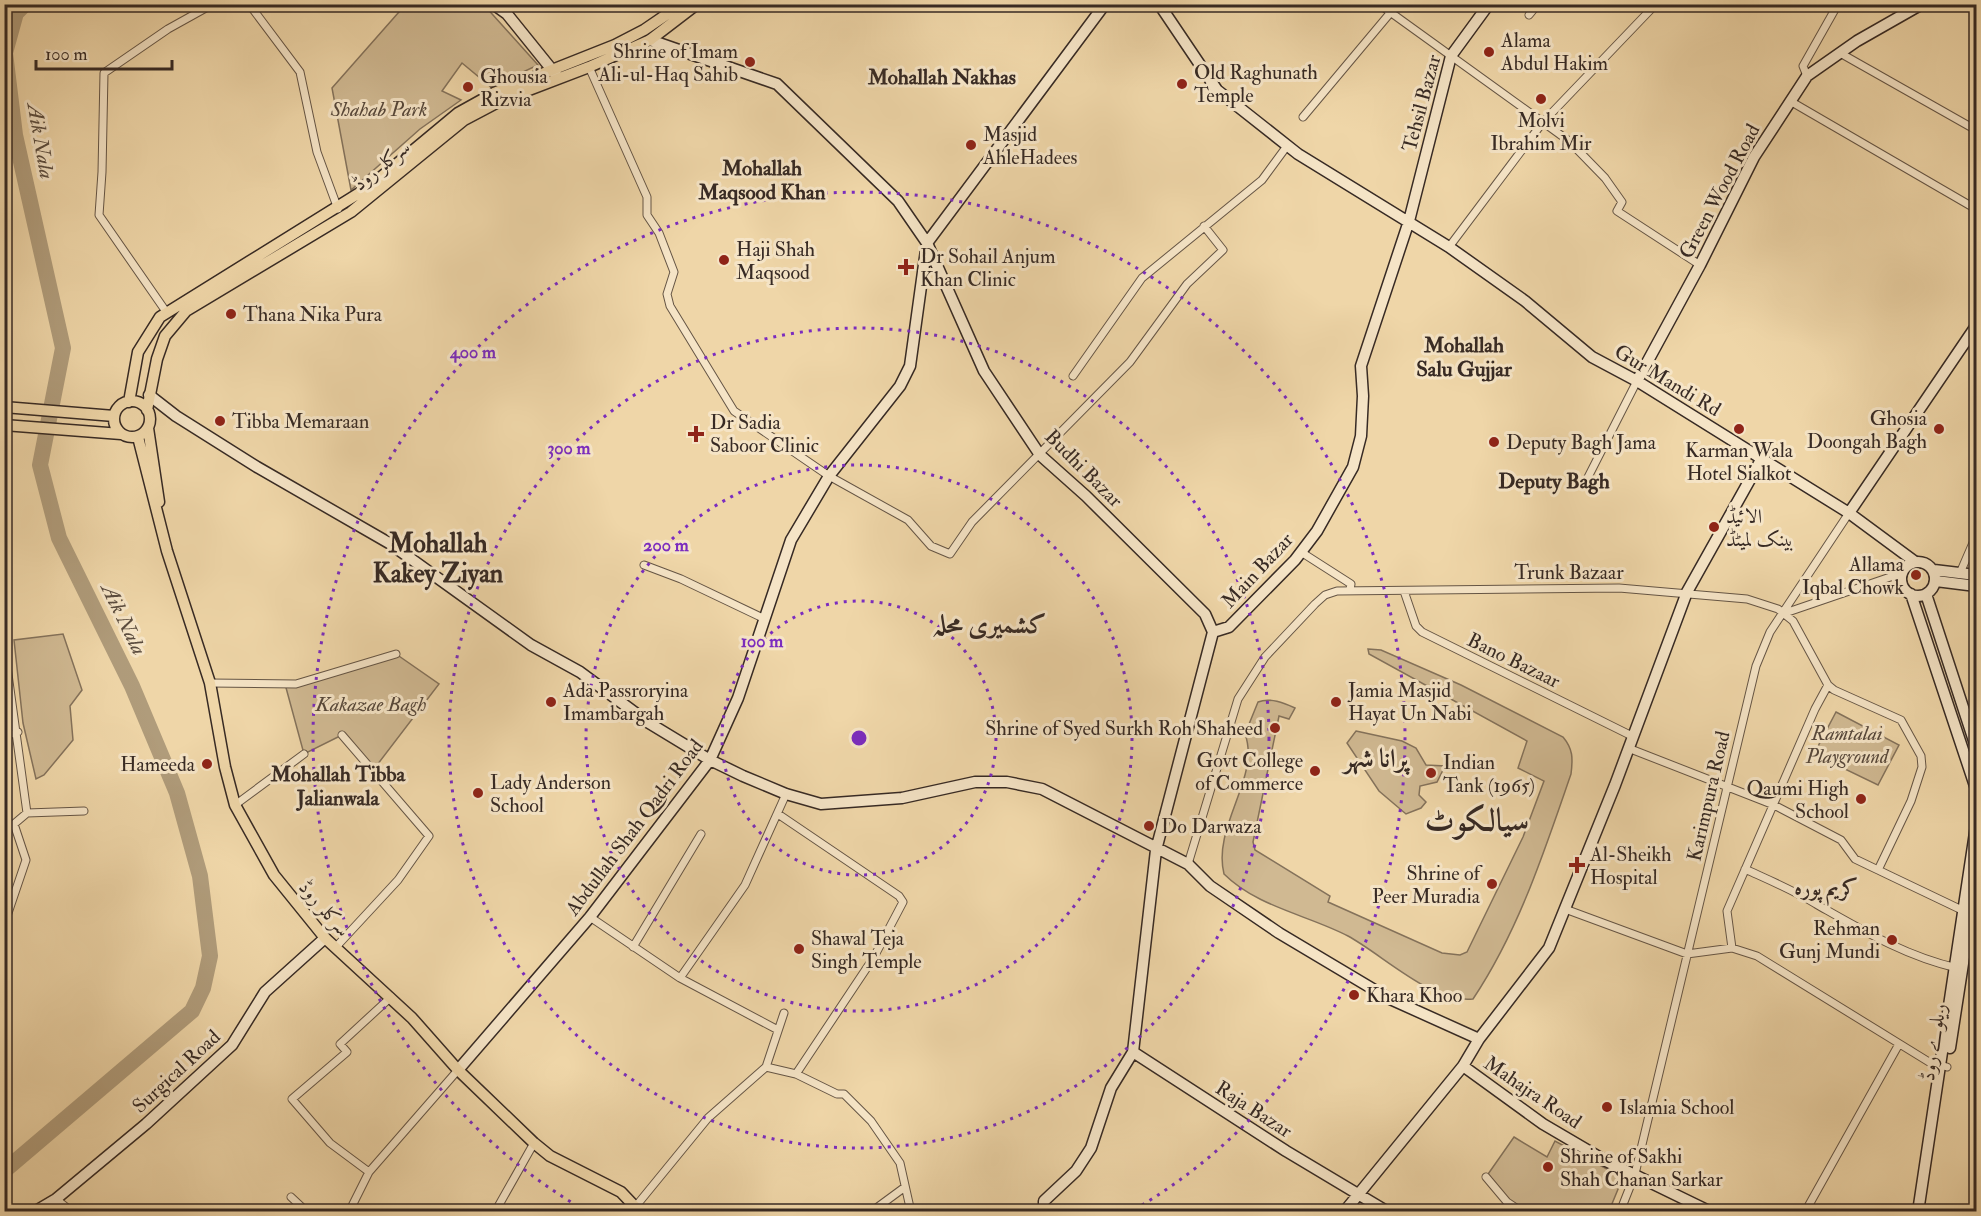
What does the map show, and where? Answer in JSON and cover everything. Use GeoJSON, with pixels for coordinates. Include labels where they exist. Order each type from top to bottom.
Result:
{"type":"FeatureCollection","features":[{"type":"Feature","properties":{"kind":"main road","name":"سرکلر روڈ"},"geometry":{"type":"LineString","coordinates":[[147,410],[161,346],[174,323],[186,311],[339,212],[458,113],[494,93],[615,45],[644,30],[682,4]]}},
{"type":"Feature","properties":{"kind":"main road","name":"سرکلر روڈ"},"geometry":{"type":"LineString","coordinates":[[129,402],[138,352],[160,317],[339,212],[369,198],[464,120],[500,101],[589,67],[650,40],[697,4]]}},
{"type":"Feature","properties":{"kind":"main road"},"geometry":{"type":"LineString","coordinates":[[147,337],[161,346]]}},
{"type":"Feature","properties":{"kind":"main road"},"geometry":{"type":"LineString","coordinates":[[121,434],[115,424],[114,416],[119,407],[129,402],[139,403],[147,410],[150,419],[148,428],[160,496],[159,512]]}},
{"type":"Feature","properties":{"kind":"main road"},"geometry":{"type":"LineString","coordinates":[[8,408],[114,416]]}},
{"type":"Feature","properties":{"kind":"main road"},"geometry":{"type":"LineString","coordinates":[[7,425],[138,437]]}},
{"type":"Feature","properties":{"kind":"main road"},"geometry":{"type":"LineString","coordinates":[[138,437],[148,428]]}},
{"type":"Feature","properties":{"kind":"main road"},"geometry":{"type":"LineString","coordinates":[[138,437],[159,512]]}},
{"type":"Feature","properties":{"kind":"main road","name":"سرکلر روڈ"},"geometry":{"type":"LineString","coordinates":[[159,512],[167,551],[210,683],[225,767],[235,804],[274,875],[325,938],[391,997],[434,1040],[458,1070],[534,1143],[549,1156],[621,1192],[638,1209]]}},
{"type":"Feature","properties":{"kind":"street"},"geometry":{"type":"LineString","coordinates":[[167,313],[99,215],[104,73],[168,29],[213,4]]}},
{"type":"Feature","properties":{"kind":"street"},"geometry":{"type":"LineString","coordinates":[[249,4],[300,72],[317,152],[339,212]]}},
{"type":"Feature","properties":{"kind":"street"},"geometry":{"type":"LineString","coordinates":[[493,4],[507,14],[559,78]]}},
{"type":"Feature","properties":{"kind":"street"},"geometry":{"type":"LineString","coordinates":[[927,243],[1105,4]]}},
{"type":"Feature","properties":{"kind":"street","name":"Gur Mandi Rd"},"geometry":{"type":"LineString","coordinates":[[1159,4],[1217,90],[1287,146],[1449,247],[1525,301],[1592,357],[1637,381],[1849,513],[1914,561]]}},
{"type":"Feature","properties":{"kind":"street","name":"Tehsil Bazar"},"geometry":{"type":"LineString","coordinates":[[1409,221],[1450,56],[1488,4]]}},
{"type":"Feature","properties":{"kind":"street"},"geometry":{"type":"LineString","coordinates":[[1529,15],[1538,4]]}},
{"type":"Feature","properties":{"kind":"street"},"geometry":{"type":"LineString","coordinates":[[1449,247],[1542,122],[1656,4]]}},
{"type":"Feature","properties":{"kind":"street"},"geometry":{"type":"LineString","coordinates":[[1807,76],[1803,66],[1838,4]]}},
{"type":"Feature","properties":{"kind":"street","name":"Green Wood Road"},"geometry":{"type":"LineString","coordinates":[[1637,381],[1700,265],[1754,157],[1807,76],[1840,53],[1922,4]]}},
{"type":"Feature","properties":{"kind":"street"},"geometry":{"type":"LineString","coordinates":[[1380,5],[1569,141],[1605,178],[1622,202],[1617,211],[1700,265]]}},
{"type":"Feature","properties":{"kind":"street"},"geometry":{"type":"LineString","coordinates":[[1303,117],[1391,12]]}},
{"type":"Feature","properties":{"kind":"street","name":"Budhi Bazar"},"geometry":{"type":"LineString","coordinates":[[650,40],[777,84],[898,201],[927,243],[984,371],[1040,455],[1086,496],[1205,614],[1214,632]]}},
{"type":"Feature","properties":{"kind":"street"},"geometry":{"type":"LineString","coordinates":[[1840,53],[1977,130]]}},
{"type":"Feature","properties":{"kind":"street"},"geometry":{"type":"LineString","coordinates":[[589,67],[647,197],[647,215],[659,233],[674,272],[667,294],[670,306],[734,411],[829,476],[908,520],[931,546],[950,554],[972,522],[1130,362],[1187,284],[1223,250],[1204,226]]}},
{"type":"Feature","properties":{"kind":"street"},"geometry":{"type":"LineString","coordinates":[[1790,101],[1977,209]]}},
{"type":"Feature","properties":{"kind":"street"},"geometry":{"type":"LineString","coordinates":[[1073,376],[1142,278],[1262,180],[1287,146]]}},
{"type":"Feature","properties":{"kind":"street","name":"Main Bazar"},"geometry":{"type":"LineString","coordinates":[[1133,1052],[1156,850],[1214,632],[1229,627],[1301,552],[1317,531],[1353,467],[1361,436],[1363,396],[1360,366],[1409,221]]}},
{"type":"Feature","properties":{"kind":"street","name":"Abdullah Shah Qadri Road"},"geometry":{"type":"LineString","coordinates":[[458,1070],[591,916],[710,760],[731,718],[791,540],[829,476],[900,386],[910,366],[927,243]]}},
{"type":"Feature","properties":{"kind":"street"},"geometry":{"type":"LineString","coordinates":[[1849,513],[1977,326]]}},
{"type":"Feature","properties":{"kind":"street"},"geometry":{"type":"LineString","coordinates":[[1584,486],[1637,381]]}},
{"type":"Feature","properties":{"kind":"street"},"geometry":{"type":"LineString","coordinates":[[149,396],[176,416],[248,461],[389,543],[531,645],[572,667],[649,723],[710,760],[786,794],[821,804],[844,804],[931,793],[975,782],[1007,782],[1049,792],[1156,850],[1188,864],[1210,886],[1299,945],[1388,999],[1479,1039]]}},
{"type":"Feature","properties":{"kind":"street"},"geometry":{"type":"LineString","coordinates":[[1344,1212],[1358,1191],[1463,1066],[1479,1039],[1549,948],[1687,592],[1762,458]]}},
{"type":"Feature","properties":{"kind":"street","name":"Karimpura Road"},"geometry":{"type":"LineString","coordinates":[[1620,1212],[1635,1174],[1715,841],[1725,785],[1756,666],[1766,639],[1849,513]]}},
{"type":"Feature","properties":{"kind":"street"},"geometry":{"type":"LineString","coordinates":[[1960,573],[1977,536]]}},
{"type":"Feature","properties":{"kind":"street"},"geometry":{"type":"LineString","coordinates":[[1301,552],[1351,584],[1350,590]]}},
{"type":"Feature","properties":{"kind":"street"},"geometry":{"type":"LineString","coordinates":[[1878,870],[1911,801],[1922,767],[1921,756],[1901,720],[1845,697],[1828,685],[1793,621],[1785,613],[1902,573],[1914,561],[1926,562],[1935,575],[1977,586]]}},
{"type":"Feature","properties":{"kind":"street"},"geometry":{"type":"LineString","coordinates":[[644,565],[681,579],[765,619]]}},
{"type":"Feature","properties":{"kind":"street"},"geometry":{"type":"LineString","coordinates":[[1902,573],[1902,585],[1911,594],[1977,789]]}},
{"type":"Feature","properties":{"kind":"street"},"geometry":{"type":"LineString","coordinates":[[1935,575],[1960,573],[1977,575]]}},
{"type":"Feature","properties":{"kind":"street"},"geometry":{"type":"LineString","coordinates":[[1935,575],[1926,594],[1977,747]]}},
{"type":"Feature","properties":{"kind":"street","name":"Trunk Bazaar"},"geometry":{"type":"LineString","coordinates":[[1188,864],[1238,699],[1265,657],[1325,595],[1350,590],[1619,588],[1687,592],[1747,599],[1785,613]]}},
{"type":"Feature","properties":{"kind":"street","name":"Bano Bazaar"},"geometry":{"type":"LineString","coordinates":[[1404,591],[1416,626],[1422,632],[1632,736]]}},
{"type":"Feature","properties":{"kind":"street"},"geometry":{"type":"LineString","coordinates":[[1911,594],[1926,594]]}},
{"type":"Feature","properties":{"kind":"street"},"geometry":{"type":"LineString","coordinates":[[4,645],[18,732],[27,813]]}},
{"type":"Feature","properties":{"kind":"street"},"geometry":{"type":"LineString","coordinates":[[210,683],[296,684],[396,654]]}},
{"type":"Feature","properties":{"kind":"street"},"geometry":{"type":"LineString","coordinates":[[1732,948],[1727,911],[1815,709],[1828,685]]}},
{"type":"Feature","properties":{"kind":"street"},"geometry":{"type":"LineString","coordinates":[[4,736],[18,732]]}},
{"type":"Feature","properties":{"kind":"street"},"geometry":{"type":"LineString","coordinates":[[335,948],[398,880],[429,836],[342,735]]}},
{"type":"Feature","properties":{"kind":"street"},"geometry":{"type":"LineString","coordinates":[[1628,748],[1774,805],[1841,840],[1855,859],[1967,913],[1977,826]]}},
{"type":"Feature","properties":{"kind":"street"},"geometry":{"type":"LineString","coordinates":[[235,804],[304,754]]}},
{"type":"Feature","properties":{"kind":"street"},"geometry":{"type":"LineString","coordinates":[[680,978],[745,885],[786,794]]}},
{"type":"Feature","properties":{"kind":"street"},"geometry":{"type":"LineString","coordinates":[[8,914],[26,860],[14,824],[27,813],[84,811]]}},
{"type":"Feature","properties":{"kind":"street"},"geometry":{"type":"LineString","coordinates":[[778,814],[899,896],[903,902],[874,957],[796,1074]]}},
{"type":"Feature","properties":{"kind":"street"},"geometry":{"type":"LineString","coordinates":[[633,947],[701,834]]}},
{"type":"Feature","properties":{"kind":"street"},"geometry":{"type":"LineString","coordinates":[[1745,869],[1815,903],[1861,931],[1924,960],[1959,968]]}},
{"type":"Feature","properties":{"kind":"street","name":"ریلوے روڈ"},"geometry":{"type":"LineString","coordinates":[[1924,1212],[1967,913],[1977,879]]}},
{"type":"Feature","properties":{"kind":"street"},"geometry":{"type":"LineString","coordinates":[[1565,909],[1687,954],[1732,948],[1757,956],[1929,1062],[1944,1066],[1918,1212]]}},
{"type":"Feature","properties":{"kind":"street"},"geometry":{"type":"LineString","coordinates":[[591,916],[680,978],[778,1030]]}},
{"type":"Feature","properties":{"kind":"street","name":"Surgical Road"},"geometry":{"type":"LineString","coordinates":[[34,1212],[56,1199],[146,1124],[232,1045],[265,992],[325,938]]}},
{"type":"Feature","properties":{"kind":"street"},"geometry":{"type":"LineString","coordinates":[[369,1172],[330,1143],[292,1099],[347,1052],[340,1044],[391,997]]}},
{"type":"Feature","properties":{"kind":"street"},"geometry":{"type":"LineString","coordinates":[[638,1209],[708,1118],[765,1067],[784,1013]]}},
{"type":"Feature","properties":{"kind":"street"},"geometry":{"type":"LineString","coordinates":[[1805,1212],[1899,1044]]}},
{"type":"Feature","properties":{"kind":"street"},"geometry":{"type":"LineString","coordinates":[[1044,1212],[1044,1201],[1076,1171],[1091,1148],[1111,1088],[1133,1052]]}},
{"type":"Feature","properties":{"kind":"street","name":"Raja Bazar"},"geometry":{"type":"LineString","coordinates":[[1133,1052],[1286,1151],[1358,1191],[1388,1212]]}},
{"type":"Feature","properties":{"kind":"street","name":"Mahajra Road"},"geometry":{"type":"LineString","coordinates":[[1463,1066],[1543,1124],[1635,1174],[1712,1212]]}},
{"type":"Feature","properties":{"kind":"street"},"geometry":{"type":"LineString","coordinates":[[765,1067],[796,1074],[837,1094],[844,1094],[871,1121],[900,1163],[910,1212]]}},
{"type":"Feature","properties":{"kind":"street"},"geometry":{"type":"LineString","coordinates":[[349,1212],[369,1172],[458,1070]]}},
{"type":"Feature","properties":{"kind":"street"},"geometry":{"type":"LineString","coordinates":[[495,1212],[534,1143]]}},
{"type":"Feature","properties":{"kind":"street"},"geometry":{"type":"LineString","coordinates":[[1486,1177],[1507,1202],[1522,1212]]}},
{"type":"Feature","properties":{"kind":"street"},"geometry":{"type":"LineString","coordinates":[[871,1212],[905,1187]]}},
{"type":"Feature","properties":{"kind":"street"},"geometry":{"type":"LineString","coordinates":[[291,1197],[307,1212]]}},
{"type":"Feature","properties":{"kind":"street"},"geometry":{"type":"LineString","coordinates":[[56,1199],[72,1212]]}},
{"type":"Feature","properties":{"kind":"green space","name":"Shahab Park"},"geometry":{"type":"Polygon","coordinates":[[[406,4],[484,5],[538,65],[491,87],[462,63],[442,91],[461,100],[420,129],[351,190],[332,88],[406,4]]]}},
{"type":"Feature","properties":{"kind":"green space"},"geometry":{"type":"Polygon","coordinates":[[[63,634],[82,690],[70,706],[73,740],[44,775],[36,779],[23,723],[14,640],[63,634]]]}},
{"type":"Feature","properties":{"kind":"green space"},"geometry":{"type":"Polygon","coordinates":[[[1368,649],[1381,650],[1461,685],[1563,737],[1570,750],[1571,774],[1529,890],[1504,946],[1473,999],[1458,999],[1425,986],[1348,936],[1267,903],[1237,885],[1224,874],[1222,856],[1224,838],[1247,767],[1248,750],[1245,734],[1258,702],[1272,700],[1282,703],[1295,708],[1289,719],[1279,716],[1253,842],[1255,850],[1330,896],[1328,902],[1442,953],[1460,955],[1467,952],[1523,837],[1544,781],[1518,768],[1527,741],[1369,654],[1368,649]]]}},
{"type":"Feature","properties":{"kind":"green space","name":"Kakazae Bagh"},"geometry":{"type":"Polygon","coordinates":[[[396,654],[439,684],[374,769],[342,735],[304,754],[285,684],[396,654]]]}},
{"type":"Feature","properties":{"kind":"green space","name":"Ramtalai Playground"},"geometry":{"type":"Polygon","coordinates":[[[1836,712],[1899,745],[1878,785],[1814,754],[1836,712]]]}},
{"type":"Feature","properties":{"kind":"green space"},"geometry":{"type":"Polygon","coordinates":[[[1356,731],[1402,741],[1416,748],[1426,765],[1445,766],[1437,782],[1420,786],[1419,795],[1426,802],[1421,808],[1406,814],[1379,791],[1347,743],[1356,731]]]}},
{"type":"Feature","properties":{"kind":"green space","name":"Shrine of Sakhi Shah Chanan Sarkar"},"geometry":{"type":"Polygon","coordinates":[[[1514,1137],[1547,1157],[1555,1141],[1620,1176],[1621,1182],[1609,1211],[1522,1212],[1507,1202],[1486,1177],[1514,1137]]]}},
{"type":"Feature","properties":{"kind":"waterway","name":"Aik Nala"},"geometry":{"type":"LineString","coordinates":[[4,1171],[192,1011],[203,988],[210,956],[200,876],[177,793],[132,686],[59,538],[40,465],[63,348],[15,135],[5,53],[16,13],[25,4]]}},
{"type":"Feature","properties":{"kind":"place","name":"Alama Abdul Hakim"},"geometry":{"type":"Point","coordinates":[1489,52]}},
{"type":"Feature","properties":{"kind":"place","name":"Shrine of Imam Ali-ul-Haq Sahib"},"geometry":{"type":"Point","coordinates":[750,62]}},
{"type":"Feature","properties":{"kind":"place","name":"Old Raghunath Temple"},"geometry":{"type":"Point","coordinates":[1182,84]}},
{"type":"Feature","properties":{"kind":"place","name":"Ghousia Rizvia"},"geometry":{"type":"Point","coordinates":[468,87]}},
{"type":"Feature","properties":{"kind":"place","name":"Molvi Ibrahim Mir"},"geometry":{"type":"Point","coordinates":[1541,99]}},
{"type":"Feature","properties":{"kind":"place","name":"Masjid AhleHadees"},"geometry":{"type":"Point","coordinates":[971,145]}},
{"type":"Feature","properties":{"kind":"place","name":"Haji Shah Maqsood"},"geometry":{"type":"Point","coordinates":[724,260]}},
{"type":"Feature","properties":{"kind":"place","name":"Dr Sohail Anjum Khan Clinic"},"geometry":{"type":"Point","coordinates":[906,267]}},
{"type":"Feature","properties":{"kind":"place","name":"Thana Nika Pura"},"geometry":{"type":"Point","coordinates":[231,314]}},
{"type":"Feature","properties":{"kind":"place","name":"Tibba Memaraan"},"geometry":{"type":"Point","coordinates":[220,421]}},
{"type":"Feature","properties":{"kind":"place","name":"Karman Wala Hotel Sialkot"},"geometry":{"type":"Point","coordinates":[1739,429]}},
{"type":"Feature","properties":{"kind":"place","name":"Ghosia Doongah Bagh"},"geometry":{"type":"Point","coordinates":[1939,429]}},
{"type":"Feature","properties":{"kind":"place","name":"Dr Sadia Saboor Clinic"},"geometry":{"type":"Point","coordinates":[696,434]}},
{"type":"Feature","properties":{"kind":"place","name":"Deputy Bagh Jama"},"geometry":{"type":"Point","coordinates":[1494,442]}},
{"type":"Feature","properties":{"kind":"place","name":"الائیڈ بینک لمیٹڈ"},"geometry":{"type":"Point","coordinates":[1714,527]}},
{"type":"Feature","properties":{"kind":"place","name":"Allama Iqbal Chowk"},"geometry":{"type":"Point","coordinates":[1916,575]}},
{"type":"Feature","properties":{"kind":"place","name":"Ada Passroryina Imambargah"},"geometry":{"type":"Point","coordinates":[551,702]}},
{"type":"Feature","properties":{"kind":"place","name":"Jamia Masjid Hayat Un Nabi"},"geometry":{"type":"Point","coordinates":[1336,702]}},
{"type":"Feature","properties":{"kind":"place","name":"Shrine of Syed Surkh Roh Shaheed"},"geometry":{"type":"Point","coordinates":[1275,728]}},
{"type":"Feature","properties":{"kind":"place","name":"Hameeda"},"geometry":{"type":"Point","coordinates":[207,764]}},
{"type":"Feature","properties":{"kind":"place","name":"Govt College of Commerce"},"geometry":{"type":"Point","coordinates":[1315,771]}},
{"type":"Feature","properties":{"kind":"place","name":"Indian Tank (1965)"},"geometry":{"type":"Point","coordinates":[1431,773]}},
{"type":"Feature","properties":{"kind":"place","name":"Lady Anderson School"},"geometry":{"type":"Point","coordinates":[478,793]}},
{"type":"Feature","properties":{"kind":"place","name":"Qaumi High School"},"geometry":{"type":"Point","coordinates":[1861,799]}},
{"type":"Feature","properties":{"kind":"place","name":"Do Darwaza"},"geometry":{"type":"Point","coordinates":[1149,826]}},
{"type":"Feature","properties":{"kind":"place","name":"Al-Sheikh Hospital"},"geometry":{"type":"Point","coordinates":[1577,865]}},
{"type":"Feature","properties":{"kind":"place","name":"Shrine of Peer Muradia"},"geometry":{"type":"Point","coordinates":[1492,884]}},
{"type":"Feature","properties":{"kind":"place","name":"Rehman Gunj Mundi"},"geometry":{"type":"Point","coordinates":[1892,940]}},
{"type":"Feature","properties":{"kind":"place","name":"Shawal Teja Singh Temple"},"geometry":{"type":"Point","coordinates":[799,949]}},
{"type":"Feature","properties":{"kind":"place","name":"Khara Khoo"},"geometry":{"type":"Point","coordinates":[1354,995]}},
{"type":"Feature","properties":{"kind":"place","name":"Islamia School"},"geometry":{"type":"Point","coordinates":[1607,1107]}},
{"type":"Feature","properties":{"kind":"place","name":"Shrine of Sakhi Shah Chanan Sarkar"},"geometry":{"type":"Point","coordinates":[1548,1167]}},
{"type":"Feature","properties":{"kind":"district","name":"Mohallah Nakhas"},"geometry":{"type":"Point","coordinates":[942,77]}},
{"type":"Feature","properties":{"kind":"district","name":"Mohallah Maqsood Khan"},"geometry":{"type":"Point","coordinates":[762,180]}},
{"type":"Feature","properties":{"kind":"district","name":"Mohallah Salu Gujjar"},"geometry":{"type":"Point","coordinates":[1464,357]}},
{"type":"Feature","properties":{"kind":"district","name":"Deputy Bagh"},"geometry":{"type":"Point","coordinates":[1554,481]}},
{"type":"Feature","properties":{"kind":"district","name":"Mohallah Kakey Ziyan"},"geometry":{"type":"Point","coordinates":[438,558]}},
{"type":"Feature","properties":{"kind":"district","name":"کشمیری محلہ"},"geometry":{"type":"Point","coordinates":[989,624]}},
{"type":"Feature","properties":{"kind":"district","name":"پرانا شہر"},"geometry":{"type":"Point","coordinates":[1376,758]}},
{"type":"Feature","properties":{"kind":"district","name":"Mohallah Tibba Jalianwala"},"geometry":{"type":"Point","coordinates":[338,786]}},
{"type":"Feature","properties":{"kind":"district","name":"سیالکوٹ"},"geometry":{"type":"Point","coordinates":[1477,820]}},
{"type":"Feature","properties":{"kind":"district","name":"کریم پورہ"},"geometry":{"type":"Point","coordinates":[1826,888]}}]}
